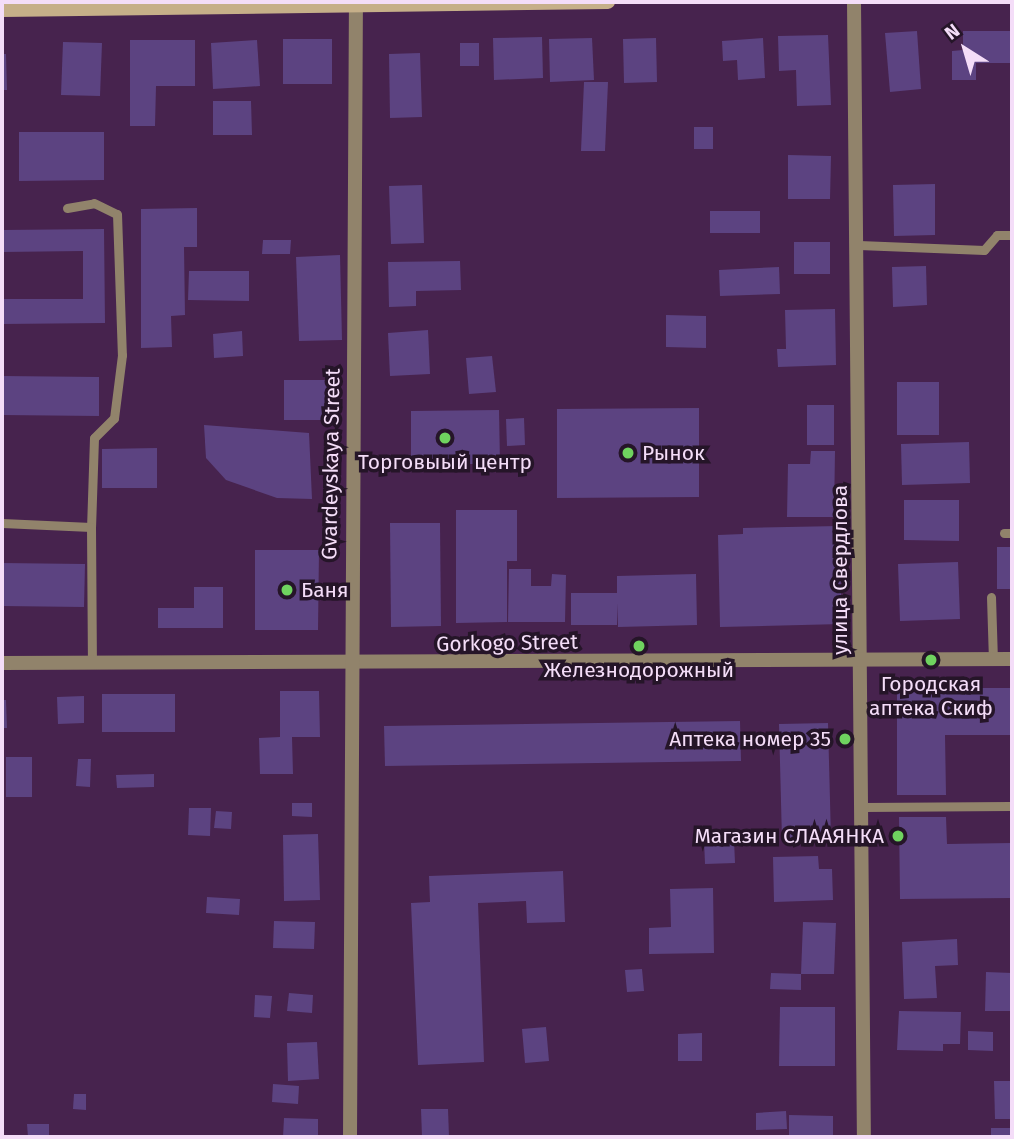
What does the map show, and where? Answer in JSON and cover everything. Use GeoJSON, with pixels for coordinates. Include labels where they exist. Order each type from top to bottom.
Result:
{"type":"FeatureCollection","features":[{"type":"Feature","properties":{"kind":"main road"},"geometry":{"type":"LineString","coordinates":[[2,10],[608,2]]}},
{"type":"Feature","properties":{"kind":"street","name":"улица Свердлова"},"geometry":{"type":"LineString","coordinates":[[854,2],[859,245],[864,1137]]}},
{"type":"Feature","properties":{"kind":"street","name":"Gvardeyskaya Street"},"geometry":{"type":"LineString","coordinates":[[349,1137],[356,4]]}},
{"type":"Feature","properties":{"kind":"street","name":"Gorkogo Street"},"geometry":{"type":"LineString","coordinates":[[2,663],[350,667],[862,658],[1012,659]]}},
{"type":"Feature","properties":{"kind":"lane"},"geometry":{"type":"LineString","coordinates":[[67,208],[93,203],[117,214],[122,355],[114,418],[94,438],[91,527],[92,662]]}},
{"type":"Feature","properties":{"kind":"lane"},"geometry":{"type":"LineString","coordinates":[[859,245],[984,250],[997,235],[1012,235]]}},
{"type":"Feature","properties":{"kind":"lane"},"geometry":{"type":"LineString","coordinates":[[2,523],[91,527]]}},
{"type":"Feature","properties":{"kind":"lane"},"geometry":{"type":"LineString","coordinates":[[991,597],[993,660]]}},
{"type":"Feature","properties":{"kind":"lane"},"geometry":{"type":"LineString","coordinates":[[863,807],[1010,806]]}},
{"type":"Feature","properties":{"kind":"building"},"geometry":{"type":"Polygon","coordinates":[[[917,31],[921,89],[890,92],[885,33],[917,31]]]}},
{"type":"Feature","properties":{"kind":"building"},"geometry":{"type":"Polygon","coordinates":[[[963,31],[1012,31],[1012,63],[976,63],[976,80],[952,80],[952,51],[963,50],[963,31]]]}},
{"type":"Feature","properties":{"kind":"building"},"geometry":{"type":"Polygon","coordinates":[[[828,35],[831,105],[797,106],[796,70],[779,71],[778,36],[828,35]]]}},
{"type":"Feature","properties":{"kind":"building"},"geometry":{"type":"Polygon","coordinates":[[[542,37],[543,78],[494,80],[493,38],[542,37]]]}},
{"type":"Feature","properties":{"kind":"building"},"geometry":{"type":"Polygon","coordinates":[[[592,38],[594,80],[550,82],[549,39],[592,38]]]}},
{"type":"Feature","properties":{"kind":"building"},"geometry":{"type":"Polygon","coordinates":[[[656,38],[657,82],[624,83],[623,39],[656,38]]]}},
{"type":"Feature","properties":{"kind":"building"},"geometry":{"type":"Polygon","coordinates":[[[763,38],[765,78],[738,80],[737,60],[723,61],[722,41],[763,38]]]}},
{"type":"Feature","properties":{"kind":"building"},"geometry":{"type":"Polygon","coordinates":[[[283,39],[332,39],[332,84],[283,84],[283,39]]]}},
{"type":"Feature","properties":{"kind":"building"},"geometry":{"type":"Polygon","coordinates":[[[130,40],[195,40],[195,86],[156,86],[155,126],[130,126],[130,40]]]}},
{"type":"Feature","properties":{"kind":"building"},"geometry":{"type":"Polygon","coordinates":[[[257,40],[260,86],[213,89],[211,43],[257,40]]]}},
{"type":"Feature","properties":{"kind":"building"},"geometry":{"type":"Polygon","coordinates":[[[63,42],[102,43],[100,96],[61,95],[63,42]]]}},
{"type":"Feature","properties":{"kind":"building"},"geometry":{"type":"Polygon","coordinates":[[[460,43],[479,43],[479,66],[460,66],[460,43]]]}},
{"type":"Feature","properties":{"kind":"building"},"geometry":{"type":"Polygon","coordinates":[[[420,53],[422,117],[390,118],[389,54],[420,53]]]}},
{"type":"Feature","properties":{"kind":"building"},"geometry":{"type":"Polygon","coordinates":[[[2,54],[6,54],[7,90],[2,90],[2,54]]]}},
{"type":"Feature","properties":{"kind":"building"},"geometry":{"type":"Polygon","coordinates":[[[584,82],[608,82],[605,151],[581,151],[584,82]]]}},
{"type":"Feature","properties":{"kind":"building"},"geometry":{"type":"Polygon","coordinates":[[[213,101],[251,101],[252,135],[213,135],[213,101]]]}},
{"type":"Feature","properties":{"kind":"building"},"geometry":{"type":"Polygon","coordinates":[[[694,127],[713,127],[713,149],[694,149],[694,127]]]}},
{"type":"Feature","properties":{"kind":"building"},"geometry":{"type":"Polygon","coordinates":[[[19,132],[104,132],[104,180],[19,181],[19,132]]]}},
{"type":"Feature","properties":{"kind":"building"},"geometry":{"type":"Polygon","coordinates":[[[788,155],[831,156],[830,199],[788,199],[788,155]]]}},
{"type":"Feature","properties":{"kind":"building"},"geometry":{"type":"Polygon","coordinates":[[[935,184],[935,235],[894,236],[893,185],[935,184]]]}},
{"type":"Feature","properties":{"kind":"building"},"geometry":{"type":"Polygon","coordinates":[[[422,185],[424,243],[391,244],[389,186],[422,185]]]}},
{"type":"Feature","properties":{"kind":"building"},"geometry":{"type":"Polygon","coordinates":[[[197,208],[197,247],[184,247],[185,315],[171,316],[172,347],[141,348],[141,209],[197,208]]]}},
{"type":"Feature","properties":{"kind":"building"},"geometry":{"type":"Polygon","coordinates":[[[710,211],[760,211],[760,233],[710,233],[710,211]]]}},
{"type":"Feature","properties":{"kind":"building"},"geometry":{"type":"Polygon","coordinates":[[[104,229],[105,323],[2,324],[2,299],[83,299],[83,251],[2,252],[2,230],[104,229]]]}},
{"type":"Feature","properties":{"kind":"building"},"geometry":{"type":"Polygon","coordinates":[[[263,240],[291,240],[290,254],[262,254],[263,240]]]}},
{"type":"Feature","properties":{"kind":"building"},"geometry":{"type":"Polygon","coordinates":[[[794,242],[830,242],[830,274],[794,274],[794,242]]]}},
{"type":"Feature","properties":{"kind":"building"},"geometry":{"type":"Polygon","coordinates":[[[340,255],[342,340],[299,341],[296,257],[340,255]]]}},
{"type":"Feature","properties":{"kind":"building"},"geometry":{"type":"Polygon","coordinates":[[[460,261],[461,290],[416,291],[416,306],[389,307],[388,262],[460,261]]]}},
{"type":"Feature","properties":{"kind":"building"},"geometry":{"type":"Polygon","coordinates":[[[926,266],[927,305],[893,307],[892,267],[926,266]]]}},
{"type":"Feature","properties":{"kind":"building"},"geometry":{"type":"Polygon","coordinates":[[[779,267],[780,294],[720,296],[719,270],[779,267]]]}},
{"type":"Feature","properties":{"kind":"building"},"geometry":{"type":"Polygon","coordinates":[[[189,271],[249,271],[249,301],[188,300],[189,271]]]}},
{"type":"Feature","properties":{"kind":"building"},"geometry":{"type":"Polygon","coordinates":[[[835,309],[836,365],[778,367],[777,349],[786,349],[785,310],[835,309]]]}},
{"type":"Feature","properties":{"kind":"building"},"geometry":{"type":"Polygon","coordinates":[[[666,315],[706,316],[706,348],[666,347],[666,315]]]}},
{"type":"Feature","properties":{"kind":"building"},"geometry":{"type":"Polygon","coordinates":[[[428,330],[430,374],[390,376],[388,333],[428,330]]]}},
{"type":"Feature","properties":{"kind":"building"},"geometry":{"type":"Polygon","coordinates":[[[242,331],[243,356],[214,358],[213,334],[242,331]]]}},
{"type":"Feature","properties":{"kind":"building"},"geometry":{"type":"Polygon","coordinates":[[[492,356],[496,392],[469,394],[466,358],[492,356]]]}},
{"type":"Feature","properties":{"kind":"building"},"geometry":{"type":"Polygon","coordinates":[[[2,376],[99,377],[99,416],[2,415],[2,376]]]}},
{"type":"Feature","properties":{"kind":"building"},"geometry":{"type":"Polygon","coordinates":[[[284,380],[333,380],[332,420],[284,420],[284,380]]]}},
{"type":"Feature","properties":{"kind":"building"},"geometry":{"type":"Polygon","coordinates":[[[897,382],[939,382],[939,435],[897,435],[897,382]]]}},
{"type":"Feature","properties":{"kind":"building"},"geometry":{"type":"Polygon","coordinates":[[[807,405],[834,405],[834,445],[807,445],[807,405]]]}},
{"type":"Feature","properties":{"kind":"building","name":"Рынок"},"geometry":{"type":"Polygon","coordinates":[[[699,408],[699,497],[557,498],[557,409],[699,408]]]}},
{"type":"Feature","properties":{"kind":"building"},"geometry":{"type":"Polygon","coordinates":[[[499,410],[500,464],[411,464],[411,411],[499,410]]]}},
{"type":"Feature","properties":{"kind":"building"},"geometry":{"type":"Polygon","coordinates":[[[524,418],[525,445],[507,446],[506,419],[524,418]]]}},
{"type":"Feature","properties":{"kind":"building"},"geometry":{"type":"Polygon","coordinates":[[[204,425],[309,433],[312,499],[277,498],[226,480],[206,458],[204,425]]]}},
{"type":"Feature","properties":{"kind":"building"},"geometry":{"type":"Polygon","coordinates":[[[969,442],[970,483],[902,485],[901,444],[969,442]]]}},
{"type":"Feature","properties":{"kind":"building"},"geometry":{"type":"Polygon","coordinates":[[[157,448],[157,488],[102,488],[102,449],[157,448]]]}},
{"type":"Feature","properties":{"kind":"building"},"geometry":{"type":"Polygon","coordinates":[[[811,451],[835,451],[834,517],[787,517],[788,464],[810,464],[811,451]]]}},
{"type":"Feature","properties":{"kind":"building"},"geometry":{"type":"Polygon","coordinates":[[[904,500],[959,500],[959,541],[904,540],[904,500]]]}},
{"type":"Feature","properties":{"kind":"building"},"geometry":{"type":"Polygon","coordinates":[[[456,510],[517,510],[517,561],[507,561],[507,622],[456,623],[456,510]]]}},
{"type":"Feature","properties":{"kind":"building"},"geometry":{"type":"Polygon","coordinates":[[[390,523],[440,523],[441,626],[391,627],[390,523]]]}},
{"type":"Feature","properties":{"kind":"building"},"geometry":{"type":"Polygon","coordinates":[[[839,526],[842,624],[720,627],[718,535],[743,534],[743,528],[839,526]]]}},
{"type":"Feature","properties":{"kind":"building"},"geometry":{"type":"Polygon","coordinates":[[[997,547],[1012,547],[1012,589],[997,589],[997,547]]]}},
{"type":"Feature","properties":{"kind":"building","name":"Баня"},"geometry":{"type":"Polygon","coordinates":[[[255,550],[319,550],[318,630],[255,630],[255,550]]]}},
{"type":"Feature","properties":{"kind":"building"},"geometry":{"type":"Polygon","coordinates":[[[958,562],[960,619],[900,621],[898,564],[958,562]]]}},
{"type":"Feature","properties":{"kind":"building"},"geometry":{"type":"Polygon","coordinates":[[[2,563],[85,564],[84,607],[2,606],[2,563]]]}},
{"type":"Feature","properties":{"kind":"building"},"geometry":{"type":"Polygon","coordinates":[[[509,569],[531,569],[531,586],[551,586],[552,574],[566,575],[565,622],[508,622],[509,569]]]}},
{"type":"Feature","properties":{"kind":"building"},"geometry":{"type":"Polygon","coordinates":[[[696,574],[697,625],[618,627],[618,603],[617,625],[571,625],[571,593],[617,593],[617,576],[696,574]]]}},
{"type":"Feature","properties":{"kind":"building"},"geometry":{"type":"Polygon","coordinates":[[[194,587],[223,587],[223,628],[158,628],[158,608],[194,608],[194,587]]]}},
{"type":"Feature","properties":{"kind":"building"},"geometry":{"type":"Polygon","coordinates":[[[897,688],[1012,688],[1012,735],[945,735],[946,795],[897,795],[897,688]]]}},
{"type":"Feature","properties":{"kind":"building"},"geometry":{"type":"Polygon","coordinates":[[[280,691],[319,691],[320,737],[292,737],[293,774],[260,774],[259,738],[280,737],[280,691]]]}},
{"type":"Feature","properties":{"kind":"building"},"geometry":{"type":"Polygon","coordinates":[[[102,694],[175,694],[175,732],[102,732],[102,694]]]}},
{"type":"Feature","properties":{"kind":"building"},"geometry":{"type":"Polygon","coordinates":[[[84,696],[84,723],[58,724],[57,697],[84,696]]]}},
{"type":"Feature","properties":{"kind":"building"},"geometry":{"type":"Polygon","coordinates":[[[2,700],[6,700],[7,728],[2,728],[2,700]]]}},
{"type":"Feature","properties":{"kind":"building"},"geometry":{"type":"Polygon","coordinates":[[[740,721],[741,761],[385,766],[384,726],[740,721]]]}},
{"type":"Feature","properties":{"kind":"building"},"geometry":{"type":"Polygon","coordinates":[[[828,723],[831,839],[782,840],[779,724],[828,723]]]}},
{"type":"Feature","properties":{"kind":"building"},"geometry":{"type":"Polygon","coordinates":[[[6,757],[32,757],[32,797],[6,797],[6,757]]]}},
{"type":"Feature","properties":{"kind":"building"},"geometry":{"type":"Polygon","coordinates":[[[78,759],[91,759],[90,787],[76,786],[78,759]]]}},
{"type":"Feature","properties":{"kind":"building"},"geometry":{"type":"Polygon","coordinates":[[[154,774],[154,787],[117,788],[116,775],[154,774]]]}},
{"type":"Feature","properties":{"kind":"building"},"geometry":{"type":"Polygon","coordinates":[[[292,803],[312,803],[312,817],[292,816],[292,803]]]}},
{"type":"Feature","properties":{"kind":"building"},"geometry":{"type":"Polygon","coordinates":[[[189,808],[211,808],[210,836],[188,835],[189,808]]]}},
{"type":"Feature","properties":{"kind":"building"},"geometry":{"type":"Polygon","coordinates":[[[216,811],[232,812],[231,829],[214,828],[216,811]]]}},
{"type":"Feature","properties":{"kind":"building"},"geometry":{"type":"Polygon","coordinates":[[[899,817],[946,817],[947,844],[1012,843],[1012,898],[900,899],[899,817]]]}},
{"type":"Feature","properties":{"kind":"building"},"geometry":{"type":"Polygon","coordinates":[[[318,834],[320,900],[284,901],[283,835],[318,834]]]}},
{"type":"Feature","properties":{"kind":"building"},"geometry":{"type":"Polygon","coordinates":[[[704,840],[734,840],[735,863],[705,864],[704,840]]]}},
{"type":"Feature","properties":{"kind":"building"},"geometry":{"type":"Polygon","coordinates":[[[818,856],[819,869],[832,869],[833,900],[774,902],[773,857],[818,856]]]}},
{"type":"Feature","properties":{"kind":"building"},"geometry":{"type":"Polygon","coordinates":[[[563,871],[565,922],[527,923],[526,901],[478,903],[484,1062],[418,1065],[411,903],[430,902],[429,876],[563,871]]]}},
{"type":"Feature","properties":{"kind":"building"},"geometry":{"type":"Polygon","coordinates":[[[713,888],[714,953],[649,954],[649,928],[671,927],[670,889],[713,888]]]}},
{"type":"Feature","properties":{"kind":"building"},"geometry":{"type":"Polygon","coordinates":[[[207,897],[240,899],[239,915],[206,913],[207,897]]]}},
{"type":"Feature","properties":{"kind":"building"},"geometry":{"type":"Polygon","coordinates":[[[274,921],[315,922],[314,949],[273,948],[274,921]]]}},
{"type":"Feature","properties":{"kind":"building"},"geometry":{"type":"Polygon","coordinates":[[[803,922],[836,923],[834,974],[801,974],[803,922]]]}},
{"type":"Feature","properties":{"kind":"building"},"geometry":{"type":"Polygon","coordinates":[[[957,939],[958,965],[935,966],[937,998],[904,999],[902,942],[957,939]]]}},
{"type":"Feature","properties":{"kind":"building"},"geometry":{"type":"Polygon","coordinates":[[[642,969],[644,991],[627,992],[625,970],[642,969]]]}},
{"type":"Feature","properties":{"kind":"building"},"geometry":{"type":"Polygon","coordinates":[[[986,972],[1012,973],[1012,1011],[985,1011],[986,972]]]}},
{"type":"Feature","properties":{"kind":"building"},"geometry":{"type":"Polygon","coordinates":[[[771,973],[801,974],[801,990],[770,989],[771,973]]]}},
{"type":"Feature","properties":{"kind":"building"},"geometry":{"type":"Polygon","coordinates":[[[289,993],[313,995],[312,1013],[287,1011],[289,993]]]}},
{"type":"Feature","properties":{"kind":"building"},"geometry":{"type":"Polygon","coordinates":[[[255,995],[272,996],[270,1018],[254,1017],[255,995]]]}},
{"type":"Feature","properties":{"kind":"building"},"geometry":{"type":"Polygon","coordinates":[[[780,1007],[835,1007],[835,1066],[779,1066],[780,1007]]]}},
{"type":"Feature","properties":{"kind":"building"},"geometry":{"type":"Polygon","coordinates":[[[899,1011],[961,1012],[960,1044],[943,1044],[943,1051],[897,1050],[899,1011]]]}},
{"type":"Feature","properties":{"kind":"building"},"geometry":{"type":"Polygon","coordinates":[[[546,1027],[549,1061],[525,1063],[522,1029],[546,1027]]]}},
{"type":"Feature","properties":{"kind":"building"},"geometry":{"type":"Polygon","coordinates":[[[968,1031],[993,1032],[993,1051],[968,1050],[968,1031]]]}},
{"type":"Feature","properties":{"kind":"building"},"geometry":{"type":"Polygon","coordinates":[[[702,1033],[702,1061],[678,1061],[678,1034],[702,1033]]]}},
{"type":"Feature","properties":{"kind":"building"},"geometry":{"type":"Polygon","coordinates":[[[317,1042],[319,1079],[288,1081],[287,1043],[317,1042]]]}},
{"type":"Feature","properties":{"kind":"building"},"geometry":{"type":"Polygon","coordinates":[[[994,1081],[1012,1081],[1012,1119],[995,1119],[994,1081]]]}},
{"type":"Feature","properties":{"kind":"building"},"geometry":{"type":"Polygon","coordinates":[[[273,1084],[299,1086],[298,1104],[272,1102],[273,1084]]]}},
{"type":"Feature","properties":{"kind":"building"},"geometry":{"type":"Polygon","coordinates":[[[74,1094],[86,1094],[86,1110],[73,1109],[74,1094]]]}},
{"type":"Feature","properties":{"kind":"building"},"geometry":{"type":"Polygon","coordinates":[[[421,1109],[448,1109],[449,1137],[422,1137],[421,1109]]]}},
{"type":"Feature","properties":{"kind":"building"},"geometry":{"type":"Polygon","coordinates":[[[786,1111],[787,1129],[756,1130],[756,1113],[786,1111]]]}},
{"type":"Feature","properties":{"kind":"building"},"geometry":{"type":"Polygon","coordinates":[[[789,1115],[833,1116],[833,1137],[789,1137],[789,1115]]]}},
{"type":"Feature","properties":{"kind":"building"},"geometry":{"type":"Polygon","coordinates":[[[284,1118],[318,1119],[318,1137],[283,1137],[284,1118]]]}},
{"type":"Feature","properties":{"kind":"building"},"geometry":{"type":"Polygon","coordinates":[[[27,1124],[49,1124],[49,1137],[28,1137],[27,1124]]]}},
{"type":"Feature","properties":{"kind":"building"},"geometry":{"type":"Polygon","coordinates":[[[991,1128],[1012,1128],[1012,1137],[991,1137],[991,1128]]]}},
{"type":"Feature","properties":{"kind":"place","name":"Торговыый центр"},"geometry":{"type":"Point","coordinates":[445,438]}},
{"type":"Feature","properties":{"kind":"place","name":"Рынок"},"geometry":{"type":"Point","coordinates":[628,453]}},
{"type":"Feature","properties":{"kind":"place","name":"Баня"},"geometry":{"type":"Point","coordinates":[287,590]}},
{"type":"Feature","properties":{"kind":"place","name":"Железнодорожный"},"geometry":{"type":"Point","coordinates":[639,646]}},
{"type":"Feature","properties":{"kind":"place","name":"Городская аптека Скиф"},"geometry":{"type":"Point","coordinates":[931,660]}},
{"type":"Feature","properties":{"kind":"place","name":"Аптека номер 35"},"geometry":{"type":"Point","coordinates":[845,739]}},
{"type":"Feature","properties":{"kind":"place","name":"Магазин СЛААЯНКА"},"geometry":{"type":"Point","coordinates":[898,836]}}]}
